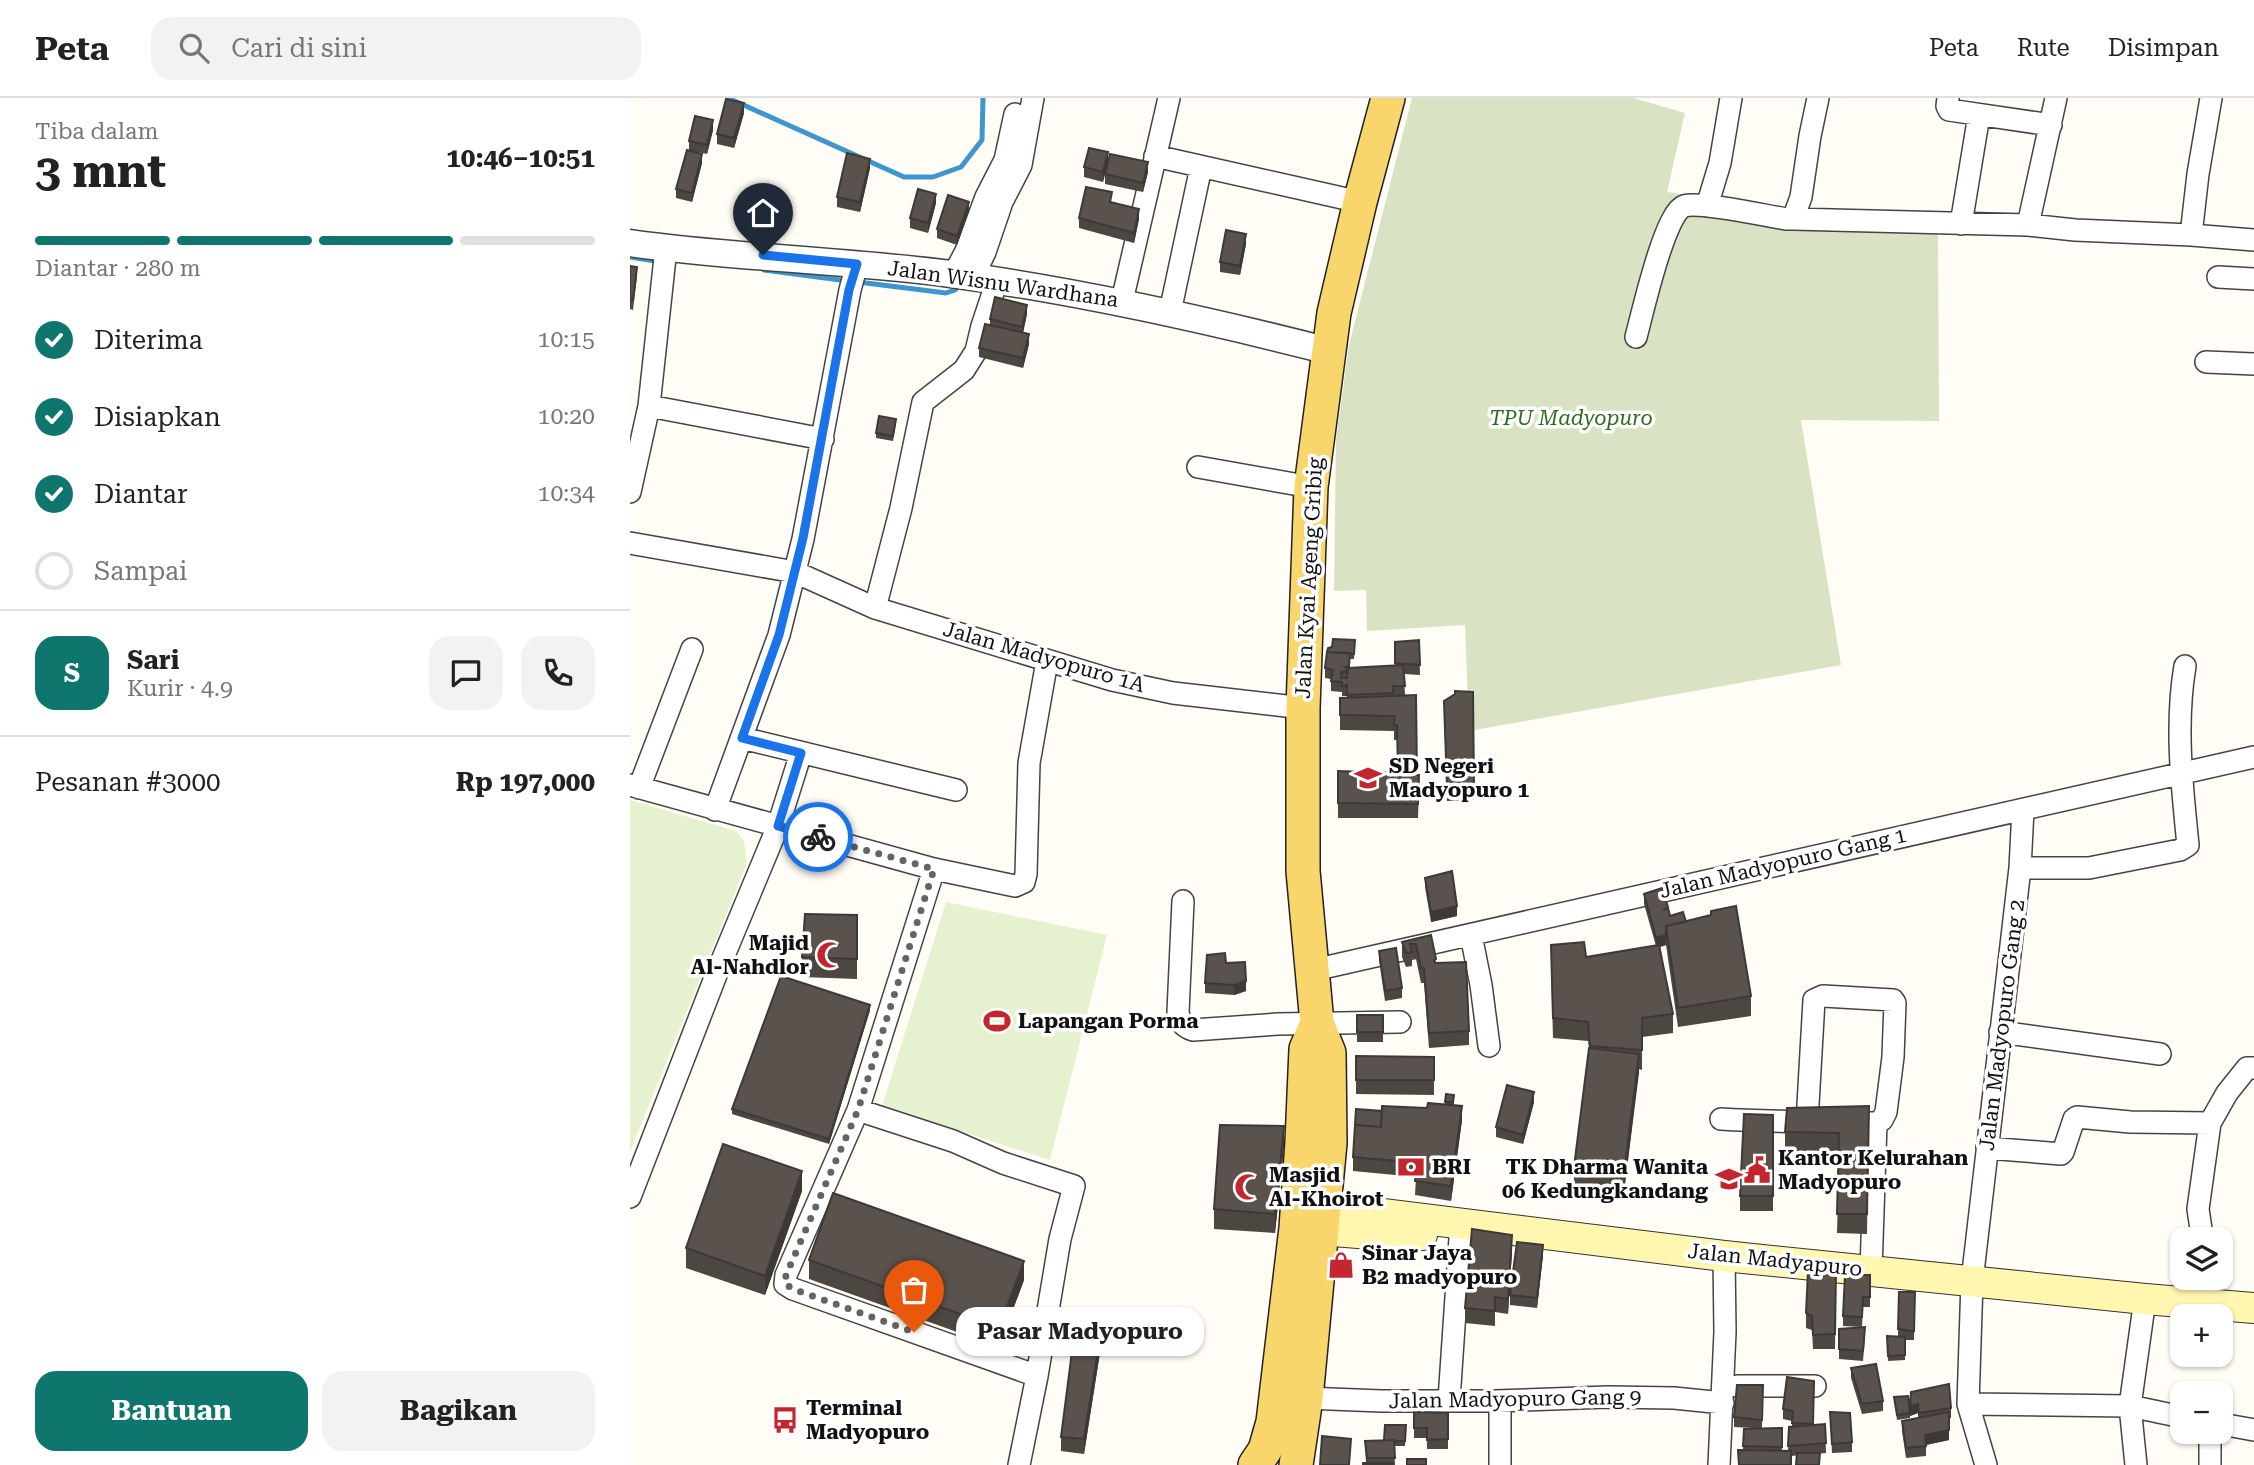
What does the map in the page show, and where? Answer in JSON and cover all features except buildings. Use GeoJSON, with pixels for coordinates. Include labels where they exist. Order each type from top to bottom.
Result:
{"type":"FeatureCollection","features":[{"type":"Feature","properties":{"kind":"main road","name":"Jalan Kyai Ageng Gribig"},"geometry":{"type":"LineString","coordinates":[[1296,1465],[1306,1398],[1310,1217],[1306,1049],[1317,1023],[1295,774],[1303,708],[1311,487],[1334,313],[1388,98]]}},
{"type":"Feature","properties":{"kind":"main road","name":"Jalan Kyai Ageng Gribig"},"geometry":{"type":"LineString","coordinates":[[1255,1465],[1265,1450],[1273,1422],[1310,1217]]}},
{"type":"Feature","properties":{"kind":"main road","name":"Jalan Madyapuro"},"geometry":{"type":"LineString","coordinates":[[1310,1217],[1451,1222],[1724,1256],[2146,1299],[2195,1290],[2254,1308]]}},
{"type":"Feature","properties":{"kind":"street"},"geometry":{"type":"LineString","coordinates":[[994,199],[1011,140],[1019,98]]}},
{"type":"Feature","properties":{"kind":"street"},"geometry":{"type":"LineString","coordinates":[[875,608],[901,508],[923,402],[964,370],[976,351],[982,326],[966,251],[994,199],[1021,165],[1033,98]]}},
{"type":"Feature","properties":{"kind":"street"},"geometry":{"type":"LineString","coordinates":[[1122,301],[1169,98]]}},
{"type":"Feature","properties":{"kind":"street"},"geometry":{"type":"LineString","coordinates":[[1707,206],[1720,163],[1731,98]]}},
{"type":"Feature","properties":{"kind":"street"},"geometry":{"type":"LineString","coordinates":[[1793,219],[1801,197],[1818,98]]}},
{"type":"Feature","properties":{"kind":"street"},"geometry":{"type":"LineString","coordinates":[[1948,98],[1949,110],[2052,125]]}},
{"type":"Feature","properties":{"kind":"street"},"geometry":{"type":"LineString","coordinates":[[2028,223],[2056,98]]}},
{"type":"Feature","properties":{"kind":"street"},"geometry":{"type":"LineString","coordinates":[[2191,235],[2211,98]]}},
{"type":"Feature","properties":{"kind":"street"},"geometry":{"type":"LineString","coordinates":[[1961,224],[1979,115]]}},
{"type":"Feature","properties":{"kind":"street"},"geometry":{"type":"LineString","coordinates":[[1155,156],[1360,202]]}},
{"type":"Feature","properties":{"kind":"street"},"geometry":{"type":"LineString","coordinates":[[1170,312],[1201,167]]}},
{"type":"Feature","properties":{"kind":"street"},"geometry":{"type":"LineString","coordinates":[[1636,337],[1670,223],[1685,206],[1707,206],[1787,219],[1961,224],[2028,223],[2076,230],[2254,240]]}},
{"type":"Feature","properties":{"kind":"street","name":"Jalan Wisnu Wardhana"},"geometry":{"type":"LineString","coordinates":[[630,243],[853,276],[970,277],[1122,301],[1329,351]]}},
{"type":"Feature","properties":{"kind":"street"},"geometry":{"type":"LineString","coordinates":[[630,492],[649,405],[666,248]]}},
{"type":"Feature","properties":{"kind":"street"},"geometry":{"type":"LineString","coordinates":[[715,810],[779,635],[823,439],[853,276]]}},
{"type":"Feature","properties":{"kind":"street"},"geometry":{"type":"LineString","coordinates":[[2218,277],[2254,279]]}},
{"type":"Feature","properties":{"kind":"street"},"geometry":{"type":"LineString","coordinates":[[2206,362],[2254,364]]}},
{"type":"Feature","properties":{"kind":"street"},"geometry":{"type":"LineString","coordinates":[[649,405],[823,439]]}},
{"type":"Feature","properties":{"kind":"street"},"geometry":{"type":"LineString","coordinates":[[1198,467],[1311,487]]}},
{"type":"Feature","properties":{"kind":"street","name":"Jalan Madyopuro 1A"},"geometry":{"type":"LineString","coordinates":[[630,544],[795,572],[875,608],[1112,680],[1173,693],[1303,708]]}},
{"type":"Feature","properties":{"kind":"street"},"geometry":{"type":"LineString","coordinates":[[692,649],[635,786],[934,869],[1015,886],[1024,881],[1029,762],[1047,661]]}},
{"type":"Feature","properties":{"kind":"street"},"geometry":{"type":"LineString","coordinates":[[2020,868],[2088,868],[2180,850],[2188,845],[2180,773],[2181,686],[2185,666]]}},
{"type":"Feature","properties":{"kind":"street"},"geometry":{"type":"LineString","coordinates":[[742,738],[956,790]]}},
{"type":"Feature","properties":{"kind":"street"},"geometry":{"type":"LineString","coordinates":[[630,1197],[718,970],[778,826],[801,753]]}},
{"type":"Feature","properties":{"kind":"street","name":"Jalan Madyopuro Gang 1"},"geometry":{"type":"LineString","coordinates":[[1312,968],[1471,935],[2254,757]]}},
{"type":"Feature","properties":{"kind":"street","name":"Jalan Madyopuro Gang 2"},"geometry":{"type":"LineString","coordinates":[[1986,1465],[1968,1404],[1972,1281],[2020,868],[2023,810]]}},
{"type":"Feature","properties":{"kind":"street"},"geometry":{"type":"LineString","coordinates":[[934,869],[858,1110],[786,1275],[785,1284],[1037,1376]]}},
{"type":"Feature","properties":{"kind":"street"},"geometry":{"type":"LineString","coordinates":[[1184,901],[1178,1012],[1180,1021],[1186,1027],[1193,1030],[1317,1023],[1400,1022]]}},
{"type":"Feature","properties":{"kind":"street"},"geometry":{"type":"LineString","coordinates":[[1471,935],[1489,1046]]}},
{"type":"Feature","properties":{"kind":"street"},"geometry":{"type":"LineString","coordinates":[[1721,1119],[1807,1122],[1876,1123],[1881,1120],[1886,1112],[1893,1057],[1893,1000],[1823,996],[1814,1000],[1807,1122]]}},
{"type":"Feature","properties":{"kind":"street"},"geometry":{"type":"LineString","coordinates":[[2000,1032],[2160,1054]]}},
{"type":"Feature","properties":{"kind":"street"},"geometry":{"type":"LineString","coordinates":[[2201,1227],[2198,1209],[2210,1123],[2227,1093],[2247,1068],[2254,1068]]}},
{"type":"Feature","properties":{"kind":"street"},"geometry":{"type":"LineString","coordinates":[[858,1110],[953,1141],[1003,1163],[1074,1186],[1060,1239],[1019,1465]]}},
{"type":"Feature","properties":{"kind":"street"},"geometry":{"type":"LineString","coordinates":[[1987,1148],[2061,1154],[2077,1117],[2130,1122],[2210,1123]]}},
{"type":"Feature","properties":{"kind":"street"},"geometry":{"type":"LineString","coordinates":[[1871,1270],[1876,1123]]}},
{"type":"Feature","properties":{"kind":"street"},"geometry":{"type":"LineString","coordinates":[[1449,1400],[1451,1222]]}},
{"type":"Feature","properties":{"kind":"street"},"geometry":{"type":"LineString","coordinates":[[1719,1465],[1724,1394],[1724,1256]]}},
{"type":"Feature","properties":{"kind":"street"},"geometry":{"type":"LineString","coordinates":[[2136,1465],[2130,1406],[2146,1299]]}},
{"type":"Feature","properties":{"kind":"street","name":"Jalan Madyopuro Gang 9"},"geometry":{"type":"LineString","coordinates":[[1306,1398],[1381,1401],[1674,1398],[1815,1386]]}},
{"type":"Feature","properties":{"kind":"street"},"geometry":{"type":"LineString","coordinates":[[1500,1401],[1500,1465]]}},
{"type":"Feature","properties":{"kind":"street"},"geometry":{"type":"LineString","coordinates":[[1968,1404],[2130,1406],[2170,1414]]}},
{"type":"Feature","properties":{"kind":"street"},"geometry":{"type":"LineString","coordinates":[[2233,1426],[2254,1430]]}},
{"type":"Feature","properties":{"kind":"street"},"geometry":{"type":"LineString","coordinates":[[2210,1444],[2210,1465]]}},
{"type":"Feature","properties":{"kind":"green space","name":"TPU Madyopuro"},"geometry":{"type":"Polygon","coordinates":[[[1412,98],[1633,98],[1685,113],[1667,192],[1938,230],[1939,421],[1801,420],[1841,665],[1469,731],[1465,625],[1367,631],[1366,590],[1334,591],[1336,439],[1349,345],[1412,98]]]}},
{"type":"Feature","properties":{"kind":"green space"},"geometry":{"type":"Polygon","coordinates":[[[630,800],[736,831],[744,841],[747,863],[630,1152],[630,800]]]}},
{"type":"Feature","properties":{"kind":"green space","name":"Lapangan Porma"},"geometry":{"type":"Polygon","coordinates":[[[946,902],[1107,935],[1050,1160],[882,1106],[946,902]]]}},
{"type":"Feature","properties":{"kind":"waterway"},"geometry":{"type":"LineString","coordinates":[[728,98],[904,177],[933,177],[961,167],[982,140],[983,98]]}},
{"type":"Feature","properties":{"kind":"waterway"},"geometry":{"type":"LineString","coordinates":[[630,257],[655,261]]}},
{"type":"Feature","properties":{"kind":"waterway"},"geometry":{"type":"LineString","coordinates":[[764,270],[848,281]]}},
{"type":"Feature","properties":{"kind":"waterway"},"geometry":{"type":"LineString","coordinates":[[858,282],[946,293],[955,290],[959,284]]}},
{"type":"Feature","properties":{"kind":"way so far"},"geometry":{"type":"LineString","coordinates":[[818,837],[934,869],[858,1110],[786,1275],[785,1284],[914,1332]]}},
{"type":"Feature","properties":{"kind":"place","name":"SD Negeri Madyopuro 1"},"geometry":{"type":"Point","coordinates":[1368,778]}},
{"type":"Feature","properties":{"kind":"place","name":"Majid Al-Nahdlor"},"geometry":{"type":"Point","coordinates":[830,955]}},
{"type":"Feature","properties":{"kind":"place","name":"Lapangan Porma"},"geometry":{"type":"Point","coordinates":[997,1021]}},
{"type":"Feature","properties":{"kind":"place","name":"BRI"},"geometry":{"type":"Point","coordinates":[1411,1167]}},
{"type":"Feature","properties":{"kind":"place","name":"Kantor Kelurahan Madyopuro"},"geometry":{"type":"Point","coordinates":[1757,1170]}},
{"type":"Feature","properties":{"kind":"place","name":"TK Dharma Wanita 06 Kedungkandang"},"geometry":{"type":"Point","coordinates":[1729,1179]}},
{"type":"Feature","properties":{"kind":"place","name":"Masjid Al-Khoirot"},"geometry":{"type":"Point","coordinates":[1248,1187]}},
{"type":"Feature","properties":{"kind":"place","name":"Sinar Jaya B2 madyopuro"},"geometry":{"type":"Point","coordinates":[1341,1265]}},
{"type":"Feature","properties":{"kind":"place","name":"Pasar Madyopuro"},"geometry":{"type":"Point","coordinates":[914,1332]}},
{"type":"Feature","properties":{"kind":"place","name":"Terminal Madyopuro"},"geometry":{"type":"Point","coordinates":[785,1420]}},
{"type":"Feature","properties":{"kind":"route"},"geometry":{"type":"LineString","coordinates":[[763,255],[857,264],[849,290],[803,538],[779,635],[742,738],[801,753],[778,826],[818,837]]}}]}
